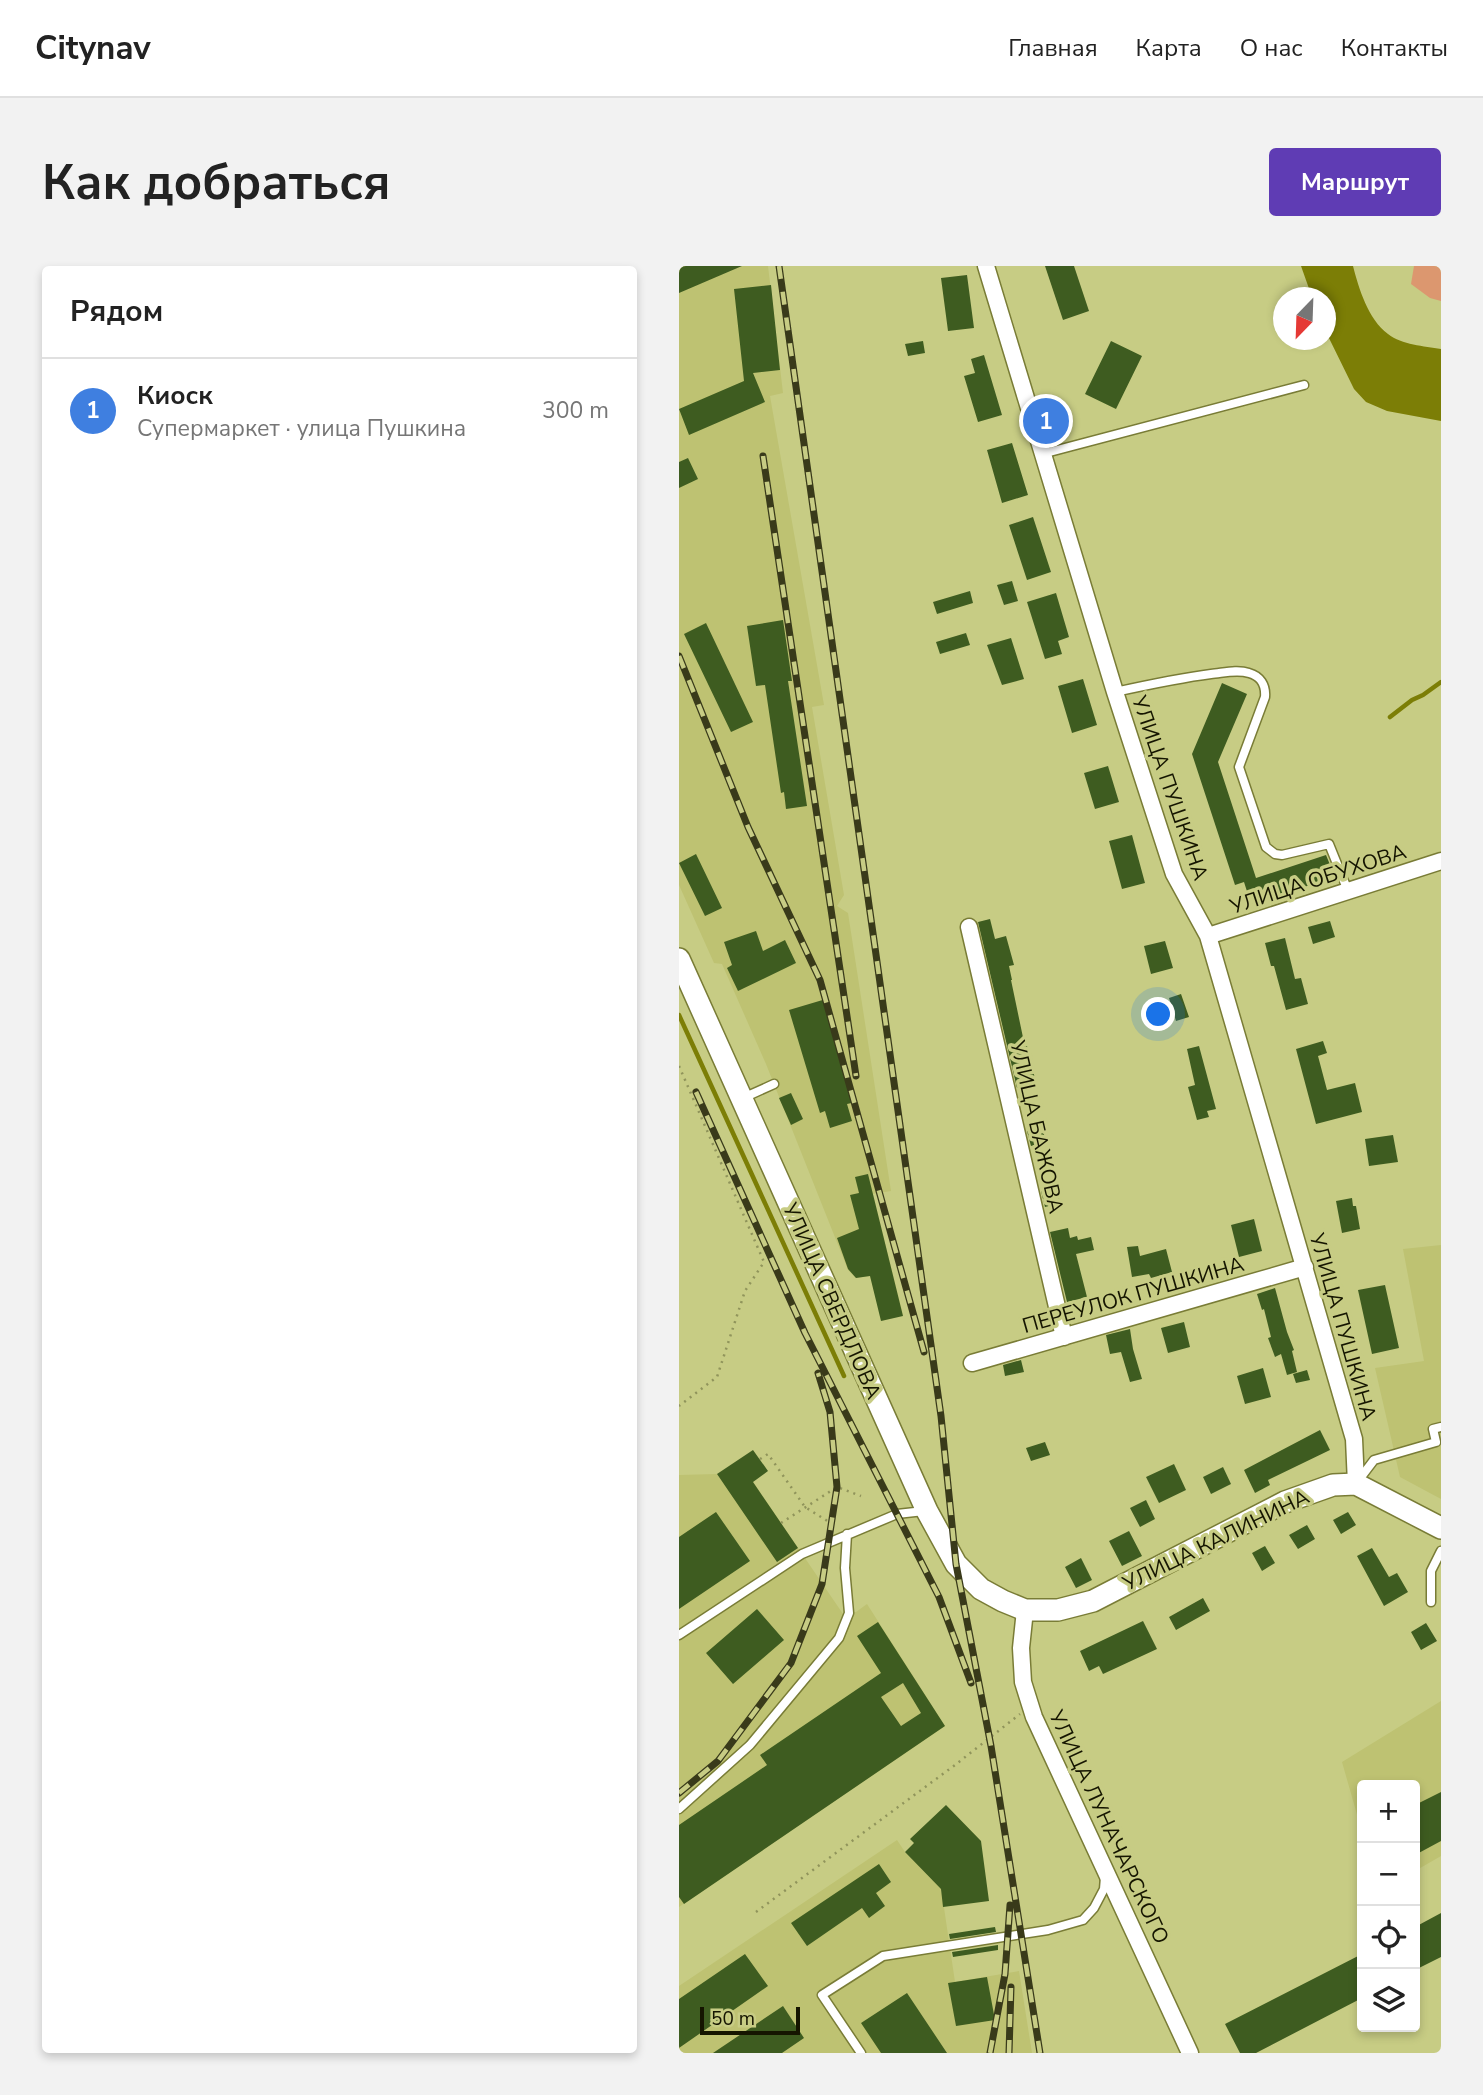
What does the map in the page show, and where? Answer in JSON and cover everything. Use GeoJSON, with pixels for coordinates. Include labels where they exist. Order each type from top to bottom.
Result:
{"type":"FeatureCollection","features":[{"type":"Feature","properties":{"kind":"main road","name":"УЛИЦА СВЕРДЛОВА"},"geometry":{"type":"LineString","coordinates":[[679,960],[689,988],[927,1511],[956,1564],[981,1589],[1025,1610]]}},
{"type":"Feature","properties":{"kind":"main road"},"geometry":{"type":"LineString","coordinates":[[1356,1484],[1441,1528]]}},
{"type":"Feature","properties":{"kind":"main road","name":"УЛИЦА КАЛИНИНА"},"geometry":{"type":"LineString","coordinates":[[1025,1610],[1059,1610],[1093,1601],[1285,1502],[1333,1485],[1356,1484]]}},
{"type":"Feature","properties":{"kind":"street","name":"УЛИЦА ПУШКИНА"},"geometry":{"type":"LineString","coordinates":[[986,266],[1115,691],[1174,874],[1208,936],[1354,1439],[1356,1484]]}},
{"type":"Feature","properties":{"kind":"street","name":"УЛИЦА ОБУХОВА"},"geometry":{"type":"LineString","coordinates":[[1208,936],[1441,861]]}},
{"type":"Feature","properties":{"kind":"street","name":"УЛИЦА БАЖОВА"},"geometry":{"type":"LineString","coordinates":[[969,927],[1064,1337]]}},
{"type":"Feature","properties":{"kind":"street","name":"ПЕРЕУЛОК ПУШКИНА"},"geometry":{"type":"LineString","coordinates":[[972,1363],[1305,1267]]}},
{"type":"Feature","properties":{"kind":"street","name":"УЛИЦА ЛУНАЧАРСКОГО"},"geometry":{"type":"LineString","coordinates":[[1025,1610],[1021,1648],[1023,1682],[1031,1706],[1190,2053]]}},
{"type":"Feature","properties":{"kind":"lane"},"geometry":{"type":"LineString","coordinates":[[1042,454],[1304,385]]}},
{"type":"Feature","properties":{"kind":"lane"},"geometry":{"type":"LineString","coordinates":[[1115,691],[1235,671],[1256,676],[1266,689],[1265,697],[1239,767],[1266,847],[1275,854],[1282,855],[1329,844],[1348,891]]}},
{"type":"Feature","properties":{"kind":"lane"},"geometry":{"type":"LineString","coordinates":[[741,1099],[774,1084]]}},
{"type":"Feature","properties":{"kind":"lane"},"geometry":{"type":"LineString","coordinates":[[1356,1484],[1374,1460],[1438,1446],[1433,1429],[1441,1427]]}},
{"type":"Feature","properties":{"kind":"lane"},"geometry":{"type":"LineString","coordinates":[[679,1635],[802,1554],[897,1514],[927,1511]]}},
{"type":"Feature","properties":{"kind":"lane"},"geometry":{"type":"LineString","coordinates":[[679,1808],[750,1745],[839,1638],[849,1613],[845,1568],[848,1534]]}},
{"type":"Feature","properties":{"kind":"lane"},"geometry":{"type":"LineString","coordinates":[[1431,1602],[1431,1572],[1441,1551]]}},
{"type":"Feature","properties":{"kind":"lane"},"geometry":{"type":"LineString","coordinates":[[861,2053],[822,1995],[883,1956],[1048,1930],[1083,1920],[1094,1908],[1104,1889],[1105,1870]]}},
{"type":"Feature","properties":{"kind":"path"},"geometry":{"type":"LineString","coordinates":[[679,1066],[764,1262],[745,1291],[717,1377],[679,1406]]}},
{"type":"Feature","properties":{"kind":"path"},"geometry":{"type":"LineString","coordinates":[[759,1459],[768,1454],[805,1507],[848,1534]]}},
{"type":"Feature","properties":{"kind":"path"},"geometry":{"type":"LineString","coordinates":[[781,1523],[837,1487],[861,1496]]}},
{"type":"Feature","properties":{"kind":"path"},"geometry":{"type":"LineString","coordinates":[[756,1912],[1031,1706]]}},
{"type":"Feature","properties":{"kind":"shaded area"},"geometry":{"type":"Polygon","coordinates":[[[679,266],[768,266],[783,393],[770,396],[824,705],[812,707],[844,895],[837,906],[848,913],[891,1191],[873,1194],[903,1315],[882,1321],[870,1276],[856,1278],[848,1270],[766,1064],[722,964],[714,963],[679,885],[679,266]]]}},
{"type":"Feature","properties":{"kind":"shaded area"},"geometry":{"type":"Polygon","coordinates":[[[1301,266],[1353,266],[1365,303],[1381,328],[1400,341],[1441,349],[1441,421],[1387,411],[1366,402],[1354,389],[1335,350],[1336,287],[1308,287],[1301,266]]]}},
{"type":"Feature","properties":{"kind":"shaded area"},"geometry":{"type":"Polygon","coordinates":[[[1414,266],[1441,266],[1441,301],[1430,298],[1411,284],[1414,266]]]}},
{"type":"Feature","properties":{"kind":"shaded area"},"geometry":{"type":"Polygon","coordinates":[[[1441,1245],[1441,1499],[1400,1477],[1375,1368],[1424,1361],[1403,1249],[1441,1245]]]}},
{"type":"Feature","properties":{"kind":"shaded area"},"geometry":{"type":"Polygon","coordinates":[[[745,1470],[843,1614],[856,1612],[867,1604],[945,1726],[679,1907],[679,1475],[717,1474],[724,1484],[745,1470]]]}},
{"type":"Feature","properties":{"kind":"shaded area"},"geometry":{"type":"Polygon","coordinates":[[[1441,1701],[1441,1856],[1420,1868],[1420,1780],[1357,1780],[1357,1814],[1342,1762],[1441,1701]]]}},
{"type":"Feature","properties":{"kind":"shaded area"},"geometry":{"type":"Polygon","coordinates":[[[897,1840],[932,1880],[939,1874],[955,1982],[1019,1971],[1032,2053],[679,2053],[679,1986],[897,1840]]]}},
{"type":"Feature","properties":{"kind":"building"},"geometry":{"type":"Polygon","coordinates":[[[679,266],[742,266],[679,293],[679,266]]]}},
{"type":"Feature","properties":{"kind":"building"},"geometry":{"type":"Polygon","coordinates":[[[1045,266],[1074,266],[1089,311],[1063,320],[1045,266]]]}},
{"type":"Feature","properties":{"kind":"building"},"geometry":{"type":"Polygon","coordinates":[[[967,275],[974,328],[948,331],[941,278],[967,275]]]}},
{"type":"Feature","properties":{"kind":"building"},"geometry":{"type":"Polygon","coordinates":[[[771,285],[780,370],[753,373],[765,402],[689,435],[679,409],[744,381],[734,289],[771,285]]]}},
{"type":"Feature","properties":{"kind":"building"},"geometry":{"type":"Polygon","coordinates":[[[923,341],[925,353],[908,356],[905,344],[923,341]]]}},
{"type":"Feature","properties":{"kind":"building"},"geometry":{"type":"Polygon","coordinates":[[[1111,341],[1142,356],[1116,409],[1085,394],[1111,341]]]}},
{"type":"Feature","properties":{"kind":"building"},"geometry":{"type":"Polygon","coordinates":[[[984,355],[1002,415],[978,422],[964,376],[975,373],[971,359],[984,355]]]}},
{"type":"Feature","properties":{"kind":"building"},"geometry":{"type":"Polygon","coordinates":[[[1055,408],[1061,427],[1047,431],[1041,412],[1055,408]]]}},
{"type":"Feature","properties":{"kind":"building"},"geometry":{"type":"Polygon","coordinates":[[[1012,443],[1028,495],[1002,503],[987,450],[1012,443]]]}},
{"type":"Feature","properties":{"kind":"building"},"geometry":{"type":"Polygon","coordinates":[[[688,458],[698,479],[679,488],[679,462],[688,458]]]}},
{"type":"Feature","properties":{"kind":"building"},"geometry":{"type":"Polygon","coordinates":[[[1033,517],[1051,572],[1027,580],[1009,525],[1033,517]]]}},
{"type":"Feature","properties":{"kind":"building"},"geometry":{"type":"Polygon","coordinates":[[[1012,581],[1018,601],[1004,605],[997,585],[1012,581]]]}},
{"type":"Feature","properties":{"kind":"building"},"geometry":{"type":"Polygon","coordinates":[[[970,591],[973,603],[937,614],[933,602],[970,591]]]}},
{"type":"Feature","properties":{"kind":"building"},"geometry":{"type":"Polygon","coordinates":[[[1056,593],[1069,637],[1058,641],[1062,654],[1045,659],[1027,602],[1056,593]]]}},
{"type":"Feature","properties":{"kind":"building"},"geometry":{"type":"Polygon","coordinates":[[[783,620],[792,681],[788,681],[807,806],[786,809],[784,792],[781,793],[765,685],[756,686],[747,626],[783,620]]]}},
{"type":"Feature","properties":{"kind":"building"},"geometry":{"type":"Polygon","coordinates":[[[706,623],[753,722],[731,732],[684,634],[706,623]]]}},
{"type":"Feature","properties":{"kind":"building"},"geometry":{"type":"Polygon","coordinates":[[[966,633],[970,645],[940,654],[936,642],[966,633]]]}},
{"type":"Feature","properties":{"kind":"building"},"geometry":{"type":"Polygon","coordinates":[[[1011,638],[1024,679],[1002,685],[987,645],[1011,638]]]}},
{"type":"Feature","properties":{"kind":"building"},"geometry":{"type":"Polygon","coordinates":[[[1083,679],[1097,725],[1072,733],[1058,686],[1083,679]]]}},
{"type":"Feature","properties":{"kind":"building"},"geometry":{"type":"Polygon","coordinates":[[[1222,683],[1247,694],[1218,762],[1256,878],[1326,855],[1335,877],[1251,904],[1244,882],[1235,885],[1192,754],[1222,683]]]}},
{"type":"Feature","properties":{"kind":"building"},"geometry":{"type":"Polygon","coordinates":[[[1108,766],[1119,802],[1095,809],[1084,773],[1108,766]]]}},
{"type":"Feature","properties":{"kind":"building"},"geometry":{"type":"Polygon","coordinates":[[[1132,835],[1145,883],[1122,889],[1109,841],[1132,835]]]}},
{"type":"Feature","properties":{"kind":"building"},"geometry":{"type":"Polygon","coordinates":[[[696,854],[722,908],[705,916],[679,863],[696,854]]]}},
{"type":"Feature","properties":{"kind":"building"},"geometry":{"type":"Polygon","coordinates":[[[990,919],[995,939],[1006,936],[1014,965],[1009,966],[1011,980],[1025,1047],[1027,1046],[1036,1083],[1017,1088],[978,922],[990,919]]]}},
{"type":"Feature","properties":{"kind":"building"},"geometry":{"type":"Polygon","coordinates":[[[1330,921],[1335,937],[1313,944],[1308,927],[1330,921]]]}},
{"type":"Feature","properties":{"kind":"building"},"geometry":{"type":"Polygon","coordinates":[[[756,931],[763,951],[785,940],[796,963],[738,991],[727,968],[732,965],[724,942],[756,931]]]}},
{"type":"Feature","properties":{"kind":"building"},"geometry":{"type":"Polygon","coordinates":[[[1285,938],[1295,979],[1301,978],[1308,1004],[1286,1010],[1265,943],[1285,938]]]}},
{"type":"Feature","properties":{"kind":"building"},"geometry":{"type":"Polygon","coordinates":[[[1165,941],[1173,968],[1151,974],[1144,946],[1165,941]]]}},
{"type":"Feature","properties":{"kind":"building"},"geometry":{"type":"Polygon","coordinates":[[[1181,994],[1189,1017],[1176,1021],[1169,998],[1181,994]]]}},
{"type":"Feature","properties":{"kind":"building"},"geometry":{"type":"Polygon","coordinates":[[[826,999],[856,1102],[847,1104],[852,1121],[830,1128],[825,1111],[820,1113],[789,1010],[826,999]]]}},
{"type":"Feature","properties":{"kind":"building"},"geometry":{"type":"Polygon","coordinates":[[[1323,1041],[1327,1053],[1318,1056],[1327,1090],[1355,1083],[1362,1112],[1316,1124],[1296,1049],[1323,1041]]]}},
{"type":"Feature","properties":{"kind":"building"},"geometry":{"type":"Polygon","coordinates":[[[1199,1046],[1216,1109],[1207,1111],[1209,1117],[1197,1120],[1188,1087],[1195,1085],[1187,1049],[1199,1046]]]}},
{"type":"Feature","properties":{"kind":"building"},"geometry":{"type":"Polygon","coordinates":[[[791,1093],[803,1119],[791,1125],[779,1098],[791,1093]]]}},
{"type":"Feature","properties":{"kind":"building"},"geometry":{"type":"Polygon","coordinates":[[[1042,1127],[1046,1142],[1031,1146],[1027,1131],[1042,1127]]]}},
{"type":"Feature","properties":{"kind":"building"},"geometry":{"type":"Polygon","coordinates":[[[1393,1135],[1398,1162],[1369,1166],[1365,1139],[1393,1135]]]}},
{"type":"Feature","properties":{"kind":"building"},"geometry":{"type":"Polygon","coordinates":[[[868,1174],[903,1316],[881,1321],[870,1276],[856,1278],[848,1269],[837,1238],[859,1229],[850,1195],[859,1193],[855,1177],[868,1174]]]}},
{"type":"Feature","properties":{"kind":"building"},"geometry":{"type":"Polygon","coordinates":[[[1057,1188],[1060,1203],[1045,1207],[1041,1191],[1057,1188]]]}},
{"type":"Feature","properties":{"kind":"building"},"geometry":{"type":"Polygon","coordinates":[[[1352,1198],[1360,1229],[1342,1233],[1336,1201],[1352,1198]]]}},
{"type":"Feature","properties":{"kind":"building"},"geometry":{"type":"Polygon","coordinates":[[[1254,1219],[1262,1251],[1239,1257],[1231,1225],[1254,1219]]]}},
{"type":"Feature","properties":{"kind":"building"},"geometry":{"type":"Polygon","coordinates":[[[1068,1228],[1070,1238],[1077,1236],[1078,1240],[1091,1237],[1094,1250],[1076,1254],[1087,1297],[1067,1302],[1050,1232],[1068,1228]]]}},
{"type":"Feature","properties":{"kind":"building"},"geometry":{"type":"Polygon","coordinates":[[[1138,1246],[1140,1256],[1166,1249],[1172,1272],[1151,1278],[1149,1274],[1132,1277],[1127,1247],[1138,1246]]]}},
{"type":"Feature","properties":{"kind":"building"},"geometry":{"type":"Polygon","coordinates":[[[1385,1285],[1399,1348],[1372,1354],[1358,1290],[1385,1285]]]}},
{"type":"Feature","properties":{"kind":"building"},"geometry":{"type":"Polygon","coordinates":[[[1275,1288],[1294,1350],[1292,1351],[1297,1372],[1287,1375],[1281,1354],[1275,1357],[1268,1338],[1271,1337],[1264,1309],[1262,1310],[1257,1294],[1275,1288]]]}},
{"type":"Feature","properties":{"kind":"building"},"geometry":{"type":"Polygon","coordinates":[[[1184,1322],[1190,1347],[1168,1353],[1161,1328],[1184,1322]]]}},
{"type":"Feature","properties":{"kind":"building"},"geometry":{"type":"Polygon","coordinates":[[[1130,1329],[1142,1379],[1130,1382],[1121,1352],[1110,1354],[1106,1335],[1130,1329]]]}},
{"type":"Feature","properties":{"kind":"building"},"geometry":{"type":"Polygon","coordinates":[[[1021,1360],[1024,1372],[1005,1376],[1003,1365],[1021,1360]]]}},
{"type":"Feature","properties":{"kind":"building"},"geometry":{"type":"Polygon","coordinates":[[[1263,1368],[1271,1397],[1245,1404],[1237,1376],[1263,1368]]]}},
{"type":"Feature","properties":{"kind":"building"},"geometry":{"type":"Polygon","coordinates":[[[1307,1370],[1310,1380],[1296,1383],[1293,1374],[1307,1370]]]}},
{"type":"Feature","properties":{"kind":"building"},"geometry":{"type":"Polygon","coordinates":[[[1320,1430],[1330,1450],[1268,1480],[1270,1485],[1255,1493],[1244,1470],[1320,1430]]]}},
{"type":"Feature","properties":{"kind":"building"},"geometry":{"type":"Polygon","coordinates":[[[1045,1442],[1050,1455],[1031,1461],[1026,1448],[1045,1442]]]}},
{"type":"Feature","properties":{"kind":"building"},"geometry":{"type":"Polygon","coordinates":[[[753,1450],[768,1471],[753,1482],[798,1548],[777,1562],[717,1474],[753,1450]]]}},
{"type":"Feature","properties":{"kind":"building"},"geometry":{"type":"Polygon","coordinates":[[[1174,1464],[1186,1490],[1159,1503],[1146,1477],[1174,1464]]]}},
{"type":"Feature","properties":{"kind":"building"},"geometry":{"type":"Polygon","coordinates":[[[1223,1467],[1231,1484],[1211,1494],[1203,1477],[1223,1467]]]}},
{"type":"Feature","properties":{"kind":"building"},"geometry":{"type":"Polygon","coordinates":[[[1146,1500],[1155,1519],[1140,1527],[1130,1508],[1146,1500]]]}},
{"type":"Feature","properties":{"kind":"building"},"geometry":{"type":"Polygon","coordinates":[[[716,1512],[750,1561],[679,1609],[679,1537],[716,1512]]]}},
{"type":"Feature","properties":{"kind":"building"},"geometry":{"type":"Polygon","coordinates":[[[1348,1512],[1356,1525],[1341,1534],[1333,1520],[1348,1512]]]}},
{"type":"Feature","properties":{"kind":"building"},"geometry":{"type":"Polygon","coordinates":[[[1307,1525],[1315,1539],[1298,1549],[1289,1535],[1307,1525]]]}},
{"type":"Feature","properties":{"kind":"building"},"geometry":{"type":"Polygon","coordinates":[[[1129,1531],[1142,1556],[1122,1566],[1109,1541],[1129,1531]]]}},
{"type":"Feature","properties":{"kind":"building"},"geometry":{"type":"Polygon","coordinates":[[[1265,1546],[1275,1563],[1262,1571],[1252,1553],[1265,1546]]]}},
{"type":"Feature","properties":{"kind":"building"},"geometry":{"type":"Polygon","coordinates":[[[1372,1548],[1389,1577],[1397,1573],[1408,1592],[1384,1606],[1357,1556],[1372,1548]]]}},
{"type":"Feature","properties":{"kind":"building"},"geometry":{"type":"Polygon","coordinates":[[[1081,1558],[1092,1580],[1076,1588],[1065,1567],[1081,1558]]]}},
{"type":"Feature","properties":{"kind":"building"},"geometry":{"type":"Polygon","coordinates":[[[1203,1598],[1210,1611],[1176,1630],[1169,1617],[1203,1598]]]}},
{"type":"Feature","properties":{"kind":"building"},"geometry":{"type":"Polygon","coordinates":[[[757,1609],[784,1640],[733,1684],[706,1653],[757,1609]]]}},
{"type":"Feature","properties":{"kind":"building"},"geometry":{"type":"Polygon","coordinates":[[[1143,1621],[1157,1649],[1103,1674],[1099,1666],[1089,1671],[1080,1651],[1143,1621]]]}},
{"type":"Feature","properties":{"kind":"building"},"geometry":{"type":"Polygon","coordinates":[[[878,1622],[945,1726],[684,1904],[679,1897],[679,1825],[767,1765],[760,1755],[881,1673],[857,1636],[878,1622]],[[903,1683],[881,1697],[901,1726],[921,1713],[903,1683]]]}},
{"type":"Feature","properties":{"kind":"building"},"geometry":{"type":"Polygon","coordinates":[[[1426,1623],[1437,1641],[1421,1650],[1411,1632],[1426,1623]]]}},
{"type":"Feature","properties":{"kind":"building"},"geometry":{"type":"Polygon","coordinates":[[[1441,1792],[1441,1841],[1420,1852],[1420,1843],[1420,1802],[1441,1792]]]}},
{"type":"Feature","properties":{"kind":"building"},"geometry":{"type":"Polygon","coordinates":[[[946,1805],[981,1841],[989,1901],[943,1907],[941,1889],[905,1852],[914,1843],[910,1839],[946,1805]]]}},
{"type":"Feature","properties":{"kind":"building"},"geometry":{"type":"Polygon","coordinates":[[[879,1864],[891,1882],[876,1893],[885,1906],[869,1918],[862,1908],[807,1946],[791,1923],[879,1864]]]}},
{"type":"Feature","properties":{"kind":"building"},"geometry":{"type":"Polygon","coordinates":[[[1441,1913],[1441,1957],[1420,1968],[1420,1924],[1441,1913]]]}},
{"type":"Feature","properties":{"kind":"building"},"geometry":{"type":"Polygon","coordinates":[[[995,1927],[996,1932],[950,1939],[949,1934],[995,1927]]]}},
{"type":"Feature","properties":{"kind":"building"},"geometry":{"type":"Polygon","coordinates":[[[998,1945],[998,1950],[953,1957],[952,1952],[998,1945]]]}},
{"type":"Feature","properties":{"kind":"building"},"geometry":{"type":"Polygon","coordinates":[[[745,1954],[768,1986],[679,2048],[679,1999],[745,1954]]]}},
{"type":"Feature","properties":{"kind":"building"},"geometry":{"type":"Polygon","coordinates":[[[1357,1957],[1357,2001],[1256,2053],[1240,2053],[1225,2024],[1357,1957]]]}},
{"type":"Feature","properties":{"kind":"building"},"geometry":{"type":"Polygon","coordinates":[[[987,1977],[995,2020],[956,2026],[948,1983],[987,1977]]]}},
{"type":"Feature","properties":{"kind":"building"},"geometry":{"type":"Polygon","coordinates":[[[907,1993],[947,2053],[881,2053],[861,2023],[907,1993]]]}},
{"type":"Feature","properties":{"kind":"building"},"geometry":{"type":"Polygon","coordinates":[[[783,2006],[804,2038],[782,2053],[713,2053],[783,2006]]]}},
{"type":"Feature","properties":{"kind":"waterway"},"geometry":{"type":"LineString","coordinates":[[1390,717],[1441,682]]}},
{"type":"Feature","properties":{"kind":"waterway"},"geometry":{"type":"LineString","coordinates":[[679,1015],[844,1376]]}},
{"type":"Feature","properties":{"kind":"railway"},"geometry":{"type":"LineString","coordinates":[[779,266],[941,1416],[956,1564],[991,1746],[1040,2053]]}},
{"type":"Feature","properties":{"kind":"railway"},"geometry":{"type":"LineString","coordinates":[[763,456],[856,1076]]}},
{"type":"Feature","properties":{"kind":"railway"},"geometry":{"type":"LineString","coordinates":[[679,656],[748,827],[820,980],[924,1352]]}},
{"type":"Feature","properties":{"kind":"railway"},"geometry":{"type":"LineString","coordinates":[[696,1092],[805,1333],[939,1597],[971,1683]]}},
{"type":"Feature","properties":{"kind":"railway"},"geometry":{"type":"LineString","coordinates":[[679,1793],[718,1761],[791,1663],[822,1584],[837,1487],[830,1412],[818,1373]]}},
{"type":"Feature","properties":{"kind":"railway"},"geometry":{"type":"LineString","coordinates":[[990,2053],[1005,1974],[1010,1905]]}},
{"type":"Feature","properties":{"kind":"railway"},"geometry":{"type":"LineString","coordinates":[[1009,2053],[1011,1987]]}},
{"type":"Feature","properties":{"kind":"place","name":"Киоск"},"geometry":{"type":"Point","coordinates":[1046,421]}}]}
